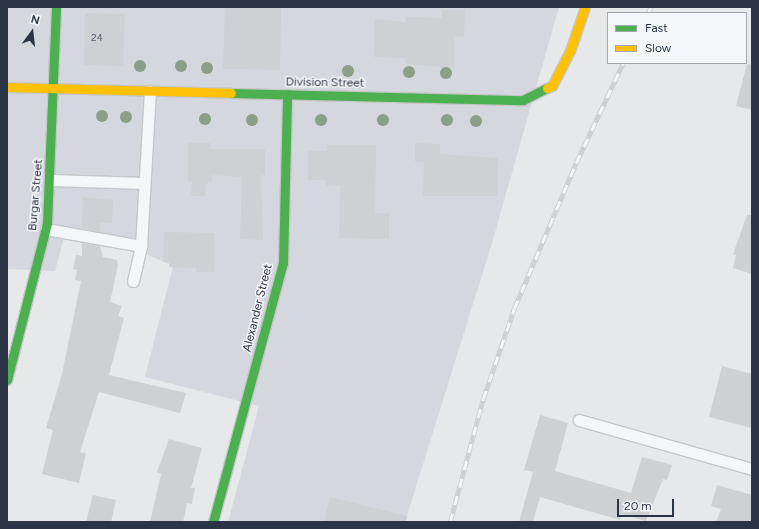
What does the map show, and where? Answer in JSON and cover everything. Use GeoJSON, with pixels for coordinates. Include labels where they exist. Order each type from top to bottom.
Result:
{"type":"FeatureCollection","features":[{"type":"Feature","properties":{"kind":"street","name":"Burgar Street"},"geometry":{"type":"LineString","coordinates":[[7,380],[46,229],[55,88],[56,7]]}},
{"type":"Feature","properties":{"kind":"street","name":"Division Street"},"geometry":{"type":"LineString","coordinates":[[7,87],[523,100],[539,95],[552,86],[560,74],[585,7]]}},
{"type":"Feature","properties":{"kind":"street","name":"Alexander Street"},"geometry":{"type":"LineString","coordinates":[[213,522],[283,263],[287,94]]}},
{"type":"Feature","properties":{"kind":"lane"},"geometry":{"type":"LineString","coordinates":[[133,281],[141,246],[150,91]]}},
{"type":"Feature","properties":{"kind":"lane"},"geometry":{"type":"LineString","coordinates":[[50,180],[144,183]]}},
{"type":"Feature","properties":{"kind":"lane"},"geometry":{"type":"LineString","coordinates":[[46,229],[141,246]]}},
{"type":"Feature","properties":{"kind":"lane"},"geometry":{"type":"LineString","coordinates":[[579,420],[752,469]]}},
{"type":"Feature","properties":{"kind":"shaded area"},"geometry":{"type":"Polygon","coordinates":[[[7,7],[559,7],[492,243],[405,522],[228,522],[259,406],[145,377],[173,266],[125,245],[66,230],[55,271],[7,269],[7,7]]]}},
{"type":"Feature","properties":{"kind":"building"},"geometry":{"type":"Polygon","coordinates":[[[225,7],[281,7],[280,70],[223,69],[225,7]]]}},
{"type":"Feature","properties":{"kind":"building"},"geometry":{"type":"Polygon","coordinates":[[[442,10],[465,10],[464,37],[454,36],[454,68],[407,64],[405,58],[374,57],[375,19],[406,22],[406,17],[442,18],[442,10]]]}},
{"type":"Feature","properties":{"kind":"building"},"geometry":{"type":"Polygon","coordinates":[[[85,13],[125,14],[123,66],[84,65],[85,13]]]}},
{"type":"Feature","properties":{"kind":"building"},"geometry":{"type":"Polygon","coordinates":[[[747,64],[752,65],[752,110],[736,106],[747,64]]]}},
{"type":"Feature","properties":{"kind":"building"},"geometry":{"type":"Polygon","coordinates":[[[188,143],[211,143],[210,149],[265,149],[265,175],[261,175],[263,240],[240,239],[242,177],[212,175],[212,181],[206,184],[205,196],[191,196],[192,181],[188,181],[188,143]]]}},
{"type":"Feature","properties":{"kind":"building"},"geometry":{"type":"Polygon","coordinates":[[[415,143],[440,144],[440,154],[498,158],[497,196],[423,196],[424,162],[415,162],[415,143]]]}},
{"type":"Feature","properties":{"kind":"building"},"geometry":{"type":"Polygon","coordinates":[[[327,145],[376,145],[375,213],[389,213],[389,239],[339,238],[340,185],[326,186],[326,180],[308,180],[308,151],[327,151],[327,145]]]}},
{"type":"Feature","properties":{"kind":"building"},"geometry":{"type":"Polygon","coordinates":[[[83,197],[113,200],[112,223],[100,223],[100,232],[82,228],[83,197]]]}},
{"type":"Feature","properties":{"kind":"building"},"geometry":{"type":"Polygon","coordinates":[[[747,215],[752,215],[752,274],[733,268],[736,255],[733,254],[747,215]]]}},
{"type":"Feature","properties":{"kind":"building"},"geometry":{"type":"Polygon","coordinates":[[[164,232],[215,233],[214,272],[196,272],[196,268],[169,267],[170,262],[163,262],[164,232]]]}},
{"type":"Feature","properties":{"kind":"building"},"geometry":{"type":"Polygon","coordinates":[[[82,243],[100,246],[103,257],[117,260],[118,265],[110,302],[122,306],[118,316],[124,318],[109,375],[186,393],[180,413],[99,392],[80,452],[86,453],[79,483],[42,474],[53,430],[46,428],[62,374],[81,281],[75,280],[77,270],[73,269],[76,255],[82,256],[82,243]]]}},
{"type":"Feature","properties":{"kind":"building"},"geometry":{"type":"Polygon","coordinates":[[[722,366],[752,374],[752,428],[709,417],[722,366]]]}},
{"type":"Feature","properties":{"kind":"building"},"geometry":{"type":"Polygon","coordinates":[[[540,415],[568,423],[555,471],[631,493],[642,457],[672,465],[667,480],[663,479],[646,521],[621,514],[620,520],[540,497],[533,522],[519,522],[533,472],[524,470],[540,415]]]}},
{"type":"Feature","properties":{"kind":"building"},"geometry":{"type":"Polygon","coordinates":[[[169,439],[202,448],[191,488],[195,488],[192,504],[187,503],[183,522],[150,522],[161,474],[157,472],[169,439]]]}},
{"type":"Feature","properties":{"kind":"building"},"geometry":{"type":"Polygon","coordinates":[[[717,485],[752,495],[752,522],[716,522],[721,509],[711,506],[717,485]]]}},
{"type":"Feature","properties":{"kind":"building"},"geometry":{"type":"Polygon","coordinates":[[[93,495],[116,500],[111,522],[86,522],[93,495]]]}},
{"type":"Feature","properties":{"kind":"building"},"geometry":{"type":"Polygon","coordinates":[[[330,497],[407,516],[406,522],[324,522],[330,497]]]}},
{"type":"Feature","properties":{"kind":"railway"},"geometry":{"type":"LineString","coordinates":[[648,12],[651,7]]}},
{"type":"Feature","properties":{"kind":"railway"},"geometry":{"type":"LineString","coordinates":[[450,522],[483,399],[514,309],[576,163],[623,64]]}},
{"type":"Feature","properties":{"kind":"traffic: fast"},"geometry":{"type":"LineString","coordinates":[[7,380],[47,223],[56,7]]}},
{"type":"Feature","properties":{"kind":"traffic: fast"},"geometry":{"type":"LineString","coordinates":[[231,93],[523,100],[547,88]]}},
{"type":"Feature","properties":{"kind":"traffic: fast"},"geometry":{"type":"LineString","coordinates":[[213,522],[283,263],[287,94]]}},
{"type":"Feature","properties":{"kind":"traffic: slow"},"geometry":{"type":"LineString","coordinates":[[547,88],[552,86],[570,51],[585,7]]}},
{"type":"Feature","properties":{"kind":"traffic: slow"},"geometry":{"type":"LineString","coordinates":[[7,87],[231,93]]}}]}
